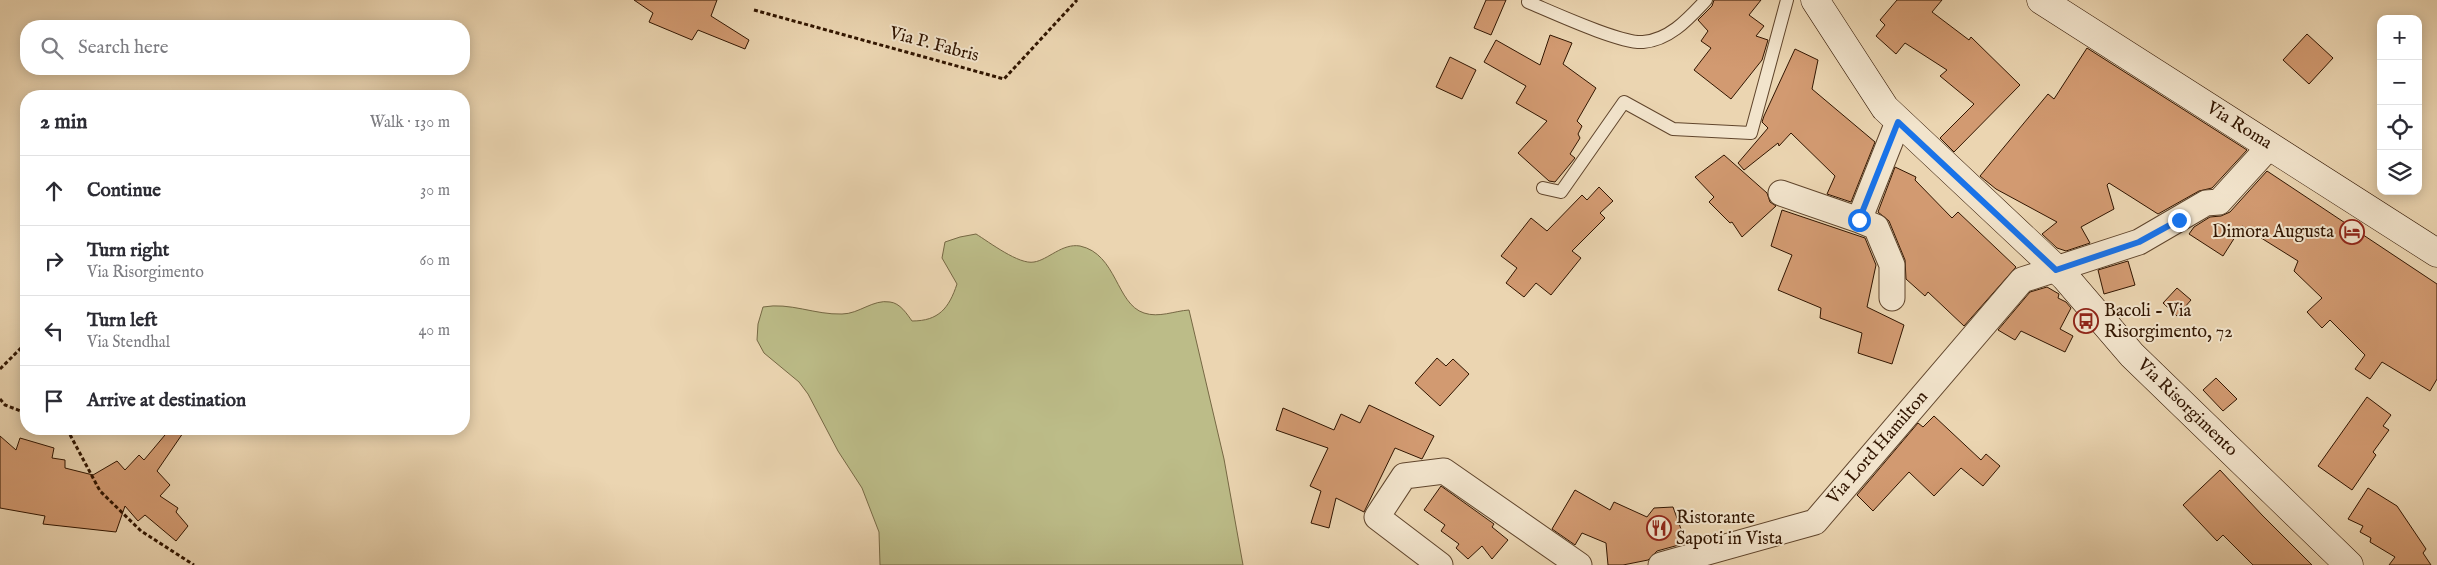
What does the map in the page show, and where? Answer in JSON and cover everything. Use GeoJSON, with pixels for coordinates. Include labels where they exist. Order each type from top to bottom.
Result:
{"type":"FeatureCollection","features":[{"type":"Feature","properties":{"kind":"main road","name":"Via Risorgimento"},"geometry":{"type":"LineString","coordinates":[[1815,0],[1885,108],[1898,122],[2056,270],[2132,355],[2349,565]]}},
{"type":"Feature","properties":{"kind":"main road","name":"Via Roma"},"geometry":{"type":"LineString","coordinates":[[2041,0],[2437,253]]}},
{"type":"Feature","properties":{"kind":"street"},"geometry":{"type":"LineString","coordinates":[[1859,220],[1898,122]]}},
{"type":"Feature","properties":{"kind":"street","name":"Via Lord Hamilton"},"geometry":{"type":"LineString","coordinates":[[1661,565],[1814,522],[2022,280],[2139,242],[2206,203],[2219,202],[2270,146]]}},
{"type":"Feature","properties":{"kind":"street"},"geometry":{"type":"LineString","coordinates":[[1781,193],[1876,227],[1892,265],[1892,298]]}},
{"type":"Feature","properties":{"kind":"street"},"geometry":{"type":"LineString","coordinates":[[1440,565],[1377,517],[1404,476],[1444,472],[1578,565]]}},
{"type":"Feature","properties":{"kind":"lane"},"geometry":{"type":"LineString","coordinates":[[1528,2],[1614,36],[1643,42],[1664,36],[1686,22],[1706,0]]}},
{"type":"Feature","properties":{"kind":"lane"},"geometry":{"type":"LineString","coordinates":[[1543,188],[1561,192],[1624,102],[1673,129],[1751,133],[1787,0]]}},
{"type":"Feature","properties":{"kind":"path","name":"Via P. Fabris"},"geometry":{"type":"LineString","coordinates":[[754,10],[1004,79],[1077,0]]}},
{"type":"Feature","properties":{"kind":"path"},"geometry":{"type":"LineString","coordinates":[[0,369],[20,349]]}},
{"type":"Feature","properties":{"kind":"path"},"geometry":{"type":"LineString","coordinates":[[0,399],[5,405],[20,411]]}},
{"type":"Feature","properties":{"kind":"path"},"geometry":{"type":"LineString","coordinates":[[70,435],[100,491],[141,532],[194,565]]}},
{"type":"Feature","properties":{"kind":"green space"},"geometry":{"type":"Polygon","coordinates":[[[976,234],[1012,257],[1028,262],[1039,261],[1067,247],[1080,246],[1092,251],[1102,259],[1127,300],[1135,308],[1144,313],[1155,315],[1189,310],[1224,459],[1243,565],[880,565],[879,532],[862,488],[838,451],[808,394],[799,382],[764,353],[757,340],[758,324],[763,307],[783,306],[822,313],[842,314],[884,302],[897,304],[912,321],[929,319],[942,312],[957,284],[942,258],[945,242],[976,234]]]}},
{"type":"Feature","properties":{"kind":"building"},"geometry":{"type":"Polygon","coordinates":[[[634,0],[717,0],[711,16],[749,40],[745,49],[698,30],[692,40],[649,22],[653,13],[634,0]]]}},
{"type":"Feature","properties":{"kind":"building"},"geometry":{"type":"Polygon","coordinates":[[[1486,0],[1506,0],[1491,35],[1474,28],[1486,0]]]}},
{"type":"Feature","properties":{"kind":"building"},"geometry":{"type":"Polygon","coordinates":[[[1714,0],[1761,0],[1749,15],[1764,26],[1756,36],[1768,40],[1762,60],[1731,99],[1694,70],[1711,48],[1701,41],[1708,31],[1698,20],[1712,6],[1714,0]]]}},
{"type":"Feature","properties":{"kind":"building"},"geometry":{"type":"Polygon","coordinates":[[[1897,0],[1942,0],[1932,12],[1969,40],[1971,37],[2020,85],[1954,152],[1940,138],[1974,104],[1940,76],[1947,70],[1905,43],[1896,54],[1876,36],[1885,25],[1880,20],[1897,0]]]}},
{"type":"Feature","properties":{"kind":"building"},"geometry":{"type":"Polygon","coordinates":[[[2307,34],[2333,58],[2309,84],[2283,60],[2307,34]]]}},
{"type":"Feature","properties":{"kind":"building"},"geometry":{"type":"Polygon","coordinates":[[[1550,35],[1572,43],[1563,64],[1596,88],[1577,121],[1582,126],[1578,134],[1580,138],[1570,154],[1575,158],[1555,182],[1549,181],[1518,153],[1547,121],[1516,103],[1526,86],[1484,62],[1496,40],[1540,65],[1550,35]]]}},
{"type":"Feature","properties":{"kind":"building"},"geometry":{"type":"Polygon","coordinates":[[[2087,48],[2247,150],[2212,188],[2199,191],[2158,214],[2109,183],[2107,185],[2114,209],[2081,227],[2090,243],[2066,251],[2057,248],[2042,234],[2057,222],[1996,189],[1980,176],[2048,94],[2054,99],[2087,48]]]}},
{"type":"Feature","properties":{"kind":"building"},"geometry":{"type":"Polygon","coordinates":[[[1795,49],[1818,60],[1812,89],[1875,142],[1851,202],[1827,194],[1835,176],[1791,133],[1779,146],[1778,143],[1744,170],[1738,163],[1768,128],[1762,122],[1764,116],[1795,49]]]}},
{"type":"Feature","properties":{"kind":"building"},"geometry":{"type":"Polygon","coordinates":[[[1450,57],[1476,70],[1462,99],[1436,87],[1450,57]]]}},
{"type":"Feature","properties":{"kind":"building"},"geometry":{"type":"Polygon","coordinates":[[[1724,155],[1767,193],[1770,202],[1776,206],[1742,237],[1732,222],[1730,223],[1709,202],[1714,197],[1695,177],[1724,155]]]}},
{"type":"Feature","properties":{"kind":"building"},"geometry":{"type":"Polygon","coordinates":[[[1895,167],[1916,177],[1915,180],[1952,218],[1958,212],[2016,267],[1964,326],[1928,292],[1925,296],[1906,279],[1905,260],[1889,221],[1878,212],[1895,167]]]}},
{"type":"Feature","properties":{"kind":"building"},"geometry":{"type":"Polygon","coordinates":[[[2267,171],[2437,284],[2437,379],[2430,391],[2382,362],[2370,379],[2355,369],[2365,355],[2330,320],[2322,328],[2307,312],[2322,298],[2294,271],[2298,261],[2242,226],[2223,256],[2189,234],[2194,227],[2210,217],[2221,216],[2230,212],[2267,171]]]}},
{"type":"Feature","properties":{"kind":"building"},"geometry":{"type":"Polygon","coordinates":[[[1599,187],[1613,201],[1600,213],[1605,218],[1572,251],[1581,258],[1551,295],[1536,283],[1524,297],[1506,283],[1517,268],[1501,256],[1531,218],[1547,231],[1582,195],[1587,200],[1599,187]]]}},
{"type":"Feature","properties":{"kind":"building"},"geometry":{"type":"Polygon","coordinates":[[[1782,210],[1865,238],[1876,265],[1867,307],[1904,325],[1892,364],[1858,353],[1862,333],[1820,318],[1821,308],[1778,290],[1792,255],[1771,246],[1782,210]]]}},
{"type":"Feature","properties":{"kind":"building"},"geometry":{"type":"Polygon","coordinates":[[[2128,261],[2135,285],[2104,294],[2098,270],[2128,261]]]}},
{"type":"Feature","properties":{"kind":"building"},"geometry":{"type":"Polygon","coordinates":[[[2047,287],[2059,294],[2058,298],[2066,302],[2071,308],[2060,329],[2073,336],[2065,352],[2021,331],[2015,340],[1998,330],[2030,292],[2047,287]]]}},
{"type":"Feature","properties":{"kind":"building"},"geometry":{"type":"Polygon","coordinates":[[[2177,288],[2191,300],[2177,316],[2163,303],[2177,288]]]}},
{"type":"Feature","properties":{"kind":"building"},"geometry":{"type":"Polygon","coordinates":[[[1437,358],[1446,366],[1453,359],[1469,374],[1440,406],[1415,383],[1437,358]]]}},
{"type":"Feature","properties":{"kind":"building"},"geometry":{"type":"Polygon","coordinates":[[[2216,378],[2237,399],[2223,411],[2203,390],[2216,378]]]}},
{"type":"Feature","properties":{"kind":"building"},"geometry":{"type":"Polygon","coordinates":[[[2367,397],[2391,415],[2383,426],[2389,430],[2373,452],[2376,455],[2352,490],[2318,466],[2367,397]]]}},
{"type":"Feature","properties":{"kind":"building"},"geometry":{"type":"Polygon","coordinates":[[[1369,405],[1434,436],[1422,459],[1395,448],[1364,512],[1336,498],[1329,528],[1311,523],[1321,491],[1310,486],[1328,448],[1276,430],[1283,408],[1334,430],[1341,414],[1360,423],[1369,405]]]}},
{"type":"Feature","properties":{"kind":"building"},"geometry":{"type":"Polygon","coordinates":[[[1934,416],[1981,460],[1986,454],[2000,466],[1983,486],[1961,468],[1934,496],[1909,472],[1873,511],[1857,495],[1918,423],[1923,427],[1934,416]]]}},
{"type":"Feature","properties":{"kind":"building"},"geometry":{"type":"Polygon","coordinates":[[[165,435],[182,435],[157,471],[170,485],[160,496],[178,508],[176,512],[188,526],[176,541],[145,515],[138,521],[125,506],[116,532],[43,524],[45,516],[0,508],[0,436],[16,450],[20,438],[54,448],[52,458],[65,460],[65,468],[93,475],[117,461],[125,470],[139,455],[144,460],[165,435]]]}},
{"type":"Feature","properties":{"kind":"building"},"geometry":{"type":"Polygon","coordinates":[[[2220,470],[2312,565],[2253,565],[2223,535],[2217,541],[2183,505],[2220,470]]]}},
{"type":"Feature","properties":{"kind":"building"},"geometry":{"type":"Polygon","coordinates":[[[1441,486],[1494,524],[1492,527],[1508,540],[1492,559],[1482,546],[1468,559],[1456,548],[1459,544],[1441,531],[1445,525],[1424,510],[1441,486]]]}},
{"type":"Feature","properties":{"kind":"building"},"geometry":{"type":"Polygon","coordinates":[[[2368,488],[2397,506],[2426,549],[2423,553],[2431,565],[2389,565],[2395,557],[2370,542],[2371,538],[2360,532],[2363,526],[2348,519],[2368,488]]]}},
{"type":"Feature","properties":{"kind":"building"},"geometry":{"type":"Polygon","coordinates":[[[1575,490],[1610,510],[1614,502],[1647,517],[1654,508],[1673,507],[1686,543],[1657,551],[1648,560],[1623,565],[1608,565],[1606,543],[1582,533],[1575,545],[1552,529],[1575,490]]]}},
{"type":"Feature","properties":{"kind":"place","name":"Dimora Augusta"},"geometry":{"type":"Point","coordinates":[2352,232]}},
{"type":"Feature","properties":{"kind":"place","name":"Bacoli - Via Risorgimento, 72"},"geometry":{"type":"Point","coordinates":[2086,321]}},
{"type":"Feature","properties":{"kind":"place","name":"Ristorante Sapoti in Vista"},"geometry":{"type":"Point","coordinates":[1659,528]}},
{"type":"Feature","properties":{"kind":"route"},"geometry":{"type":"LineString","coordinates":[[1859,220],[1898,122],[2056,270],[2139,242],[2179,220]]}}]}
